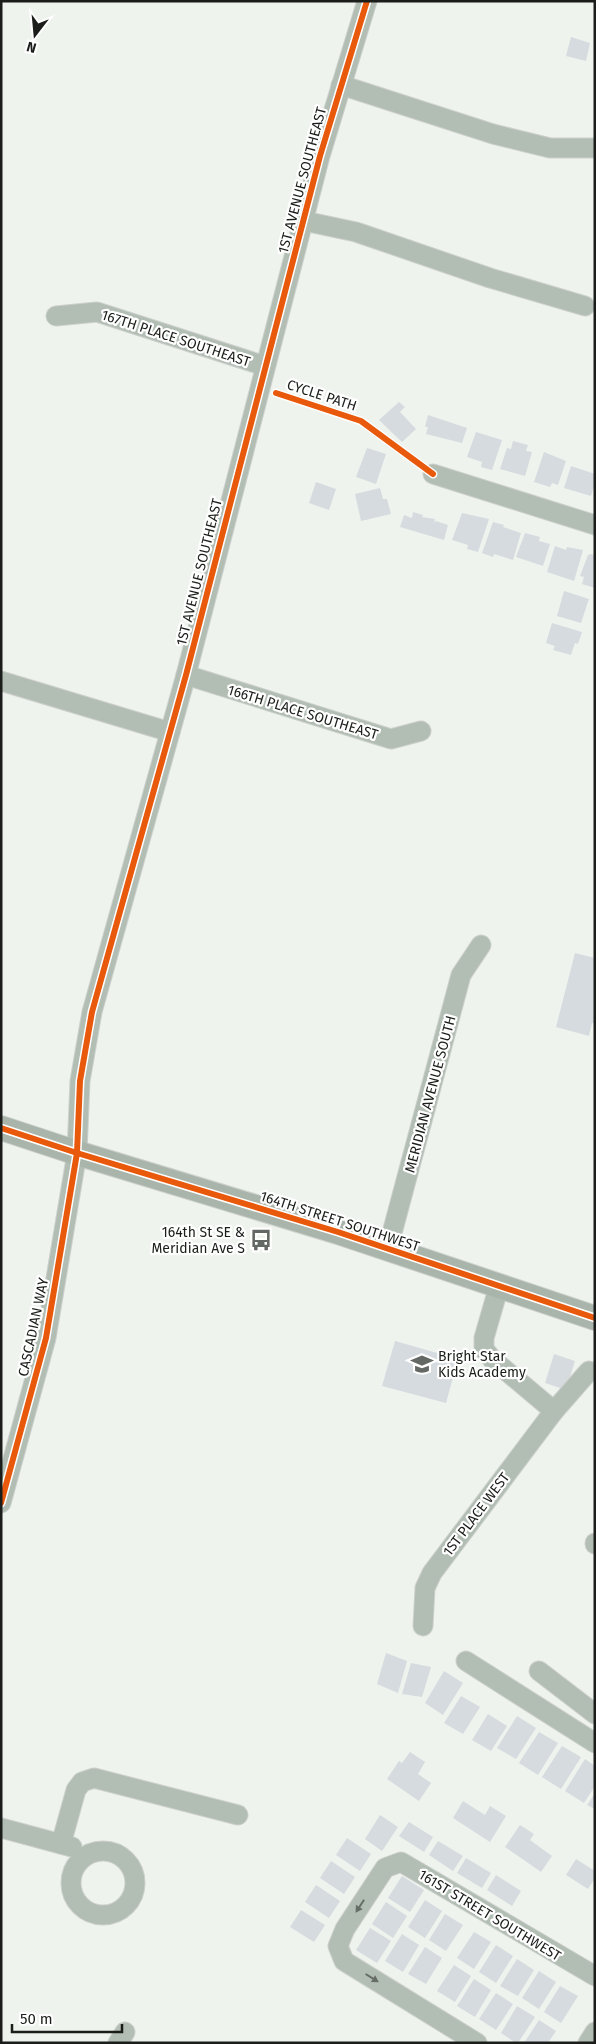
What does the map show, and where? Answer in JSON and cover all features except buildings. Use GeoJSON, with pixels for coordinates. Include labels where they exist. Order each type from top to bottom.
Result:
{"type":"FeatureCollection","features":[{"type":"Feature","properties":{"kind":"main road","name":"164TH STREET SOUTHWEST"},"geometry":{"type":"LineString","coordinates":[[1,1128],[388,1248],[595,1318]]}},
{"type":"Feature","properties":{"kind":"street","name":"1ST AVENUE SOUTHEAST"},"geometry":{"type":"LineString","coordinates":[[77,1153],[80,1081],[92,1012],[186,676],[320,156],[367,1]]}},
{"type":"Feature","properties":{"kind":"street"},"geometry":{"type":"LineString","coordinates":[[341,86],[512,139],[558,149],[595,148]]}},
{"type":"Feature","properties":{"kind":"street"},"geometry":{"type":"LineString","coordinates":[[304,221],[356,232],[490,278],[585,306]]}},
{"type":"Feature","properties":{"kind":"street","name":"167TH PLACE SOUTHEAST"},"geometry":{"type":"LineString","coordinates":[[56,316],[96,312],[265,366]]}},
{"type":"Feature","properties":{"kind":"street"},"geometry":{"type":"LineString","coordinates":[[433,474],[595,525]]}},
{"type":"Feature","properties":{"kind":"street","name":"166TH PLACE SOUTHEAST"},"geometry":{"type":"LineString","coordinates":[[186,676],[391,739],[421,731]]}},
{"type":"Feature","properties":{"kind":"street"},"geometry":{"type":"LineString","coordinates":[[1,681],[170,732]]}},
{"type":"Feature","properties":{"kind":"street","name":"MERIDIAN AVENUE SOUTH"},"geometry":{"type":"LineString","coordinates":[[388,1248],[462,976],[480,945]]}},
{"type":"Feature","properties":{"kind":"street","name":"CASCADIAN WAY"},"geometry":{"type":"LineString","coordinates":[[1,1503],[46,1338],[77,1153]]}},
{"type":"Feature","properties":{"kind":"street"},"geometry":{"type":"LineString","coordinates":[[499,1286],[484,1338],[484,1349],[492,1359],[554,1411]]}},
{"type":"Feature","properties":{"kind":"street","name":"1ST PLACE WEST"},"geometry":{"type":"LineString","coordinates":[[423,1626],[425,1588],[432,1573],[554,1411],[589,1372]]}},
{"type":"Feature","properties":{"kind":"street"},"geometry":{"type":"LineString","coordinates":[[466,1661],[595,1742]]}},
{"type":"Feature","properties":{"kind":"street"},"geometry":{"type":"LineString","coordinates":[[539,1671],[595,1714]]}},
{"type":"Feature","properties":{"kind":"street"},"geometry":{"type":"LineString","coordinates":[[61,1844],[76,1790],[82,1782],[94,1778],[238,1815]]}},
{"type":"Feature","properties":{"kind":"street"},"geometry":{"type":"LineString","coordinates":[[1,1828],[92,1853]]}},
{"type":"Feature","properties":{"kind":"street","name":"161ST STREET SOUTHWEST"},"geometry":{"type":"LineString","coordinates":[[477,2043],[344,1961],[338,1946],[345,1929],[385,1868],[401,1862],[595,1976]]}},
{"type":"Feature","properties":{"kind":"street"},"geometry":{"type":"LineString","coordinates":[[588,2043],[595,2032]]}},
{"type":"Feature","properties":{"kind":"cycle path"},"geometry":{"type":"LineString","coordinates":[[1,1503],[46,1338],[77,1153],[80,1081],[92,1012],[186,675],[320,156],[367,1]]}},
{"type":"Feature","properties":{"kind":"cycle path","name":"CYCLE PATH"},"geometry":{"type":"LineString","coordinates":[[276,393],[361,421],[433,474]]}},
{"type":"Feature","properties":{"kind":"cycle path"},"geometry":{"type":"LineString","coordinates":[[1,1128],[338,1232],[595,1318]]}},
{"type":"Feature","properties":{"kind":"place","name":"164th St SE & Meridian Ave S"},"geometry":{"type":"Point","coordinates":[261,1240]}},
{"type":"Feature","properties":{"kind":"place","name":"Bright Star Kids Academy"},"geometry":{"type":"Point","coordinates":[422,1364]}}]}
